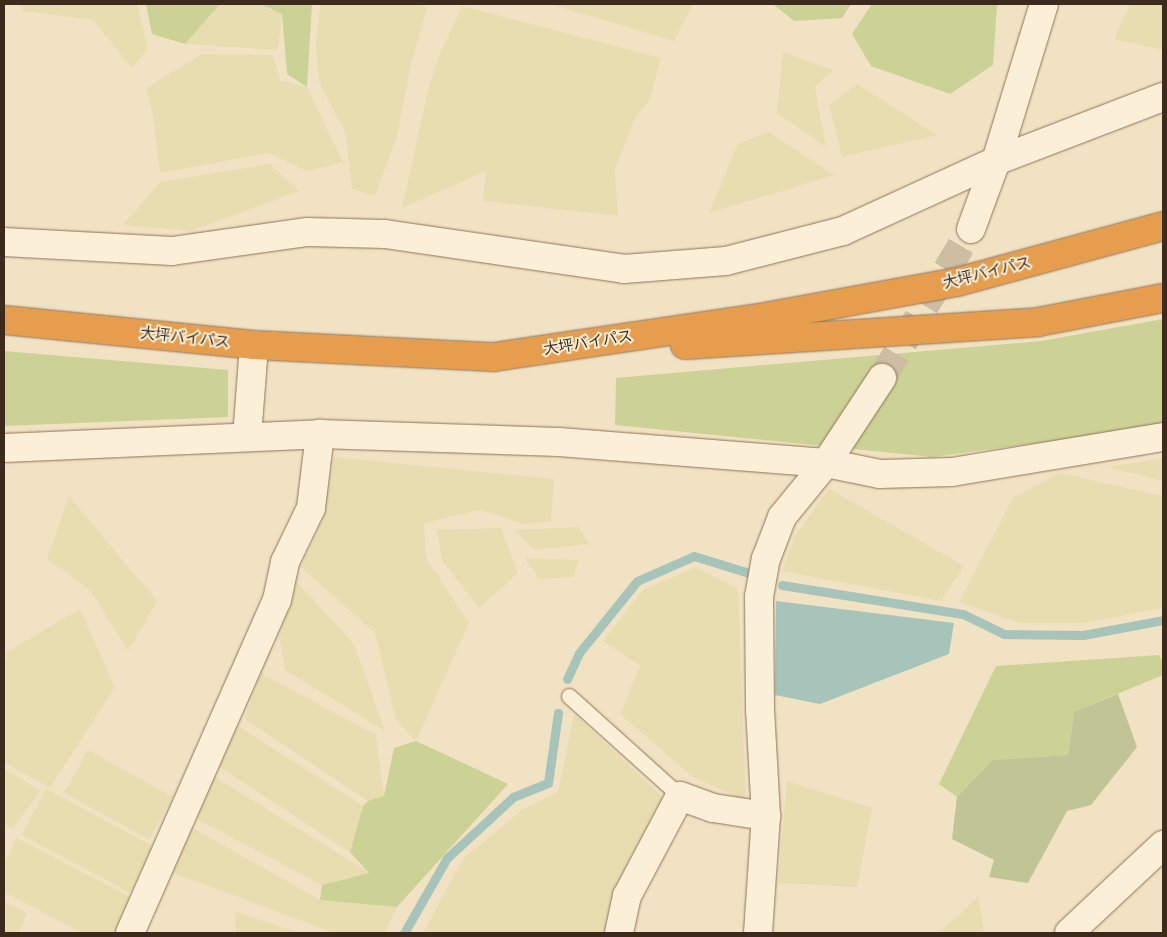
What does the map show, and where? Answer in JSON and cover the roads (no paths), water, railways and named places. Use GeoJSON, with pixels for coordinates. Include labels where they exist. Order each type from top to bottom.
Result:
{"type":"FeatureCollection","features":[{"type":"Feature","properties":{"kind":"highway","name":"大坪バイパス"},"geometry":{"type":"LineString","coordinates":[[4,320],[254,346],[494,357],[770,316],[957,282],[1163,226]]}},
{"type":"Feature","properties":{"kind":"highway"},"geometry":{"type":"LineString","coordinates":[[494,357],[1038,322],[1163,298]]}},
{"type":"Feature","properties":{"kind":"street"},"geometry":{"type":"LineString","coordinates":[[971,230],[996,161],[1044,4]]}},
{"type":"Feature","properties":{"kind":"street"},"geometry":{"type":"LineString","coordinates":[[4,242],[172,251],[308,232],[385,234],[624,269],[726,261],[843,231],[996,161],[1163,97]]}},
{"type":"Feature","properties":{"kind":"street"},"geometry":{"type":"LineString","coordinates":[[247,437],[254,346]]}},
{"type":"Feature","properties":{"kind":"street"},"geometry":{"type":"LineString","coordinates":[[758,933],[766,816],[760,710],[759,597],[766,559],[782,517],[826,462],[882,378]]}},
{"type":"Feature","properties":{"kind":"street"},"geometry":{"type":"LineString","coordinates":[[130,933],[277,600],[285,562],[311,508],[320,434]]}},
{"type":"Feature","properties":{"kind":"street"},"geometry":{"type":"LineString","coordinates":[[4,448],[320,434],[559,442],[826,462],[880,474],[952,472],[1163,437]]}},
{"type":"Feature","properties":{"kind":"street"},"geometry":{"type":"LineString","coordinates":[[618,933],[627,896],[680,796],[713,808],[766,816]]}},
{"type":"Feature","properties":{"kind":"street"},"geometry":{"type":"LineString","coordinates":[[1069,933],[1163,845]]}},
{"type":"Feature","properties":{"kind":"lane"},"geometry":{"type":"LineString","coordinates":[[569,696],[680,796]]}},
{"type":"Feature","properties":{"kind":"water"},"geometry":{"type":"Polygon","coordinates":[[[776,601],[954,623],[949,654],[820,704],[775,695],[776,601]]]}},
{"type":"Feature","properties":{"kind":"waterway"},"geometry":{"type":"LineString","coordinates":[[567,679],[579,653],[637,581],[694,556],[749,573]]}},
{"type":"Feature","properties":{"kind":"waterway"},"geometry":{"type":"LineString","coordinates":[[782,585],[963,614],[1004,634],[1083,635],[1163,620]]}},
{"type":"Feature","properties":{"kind":"waterway"},"geometry":{"type":"LineString","coordinates":[[404,933],[447,858],[513,797],[548,783],[558,713]]}},
{"type":"Feature","properties":{"kind":"tunnel"},"geometry":{"type":"LineString","coordinates":[[882,378],[971,229]]}}]}
